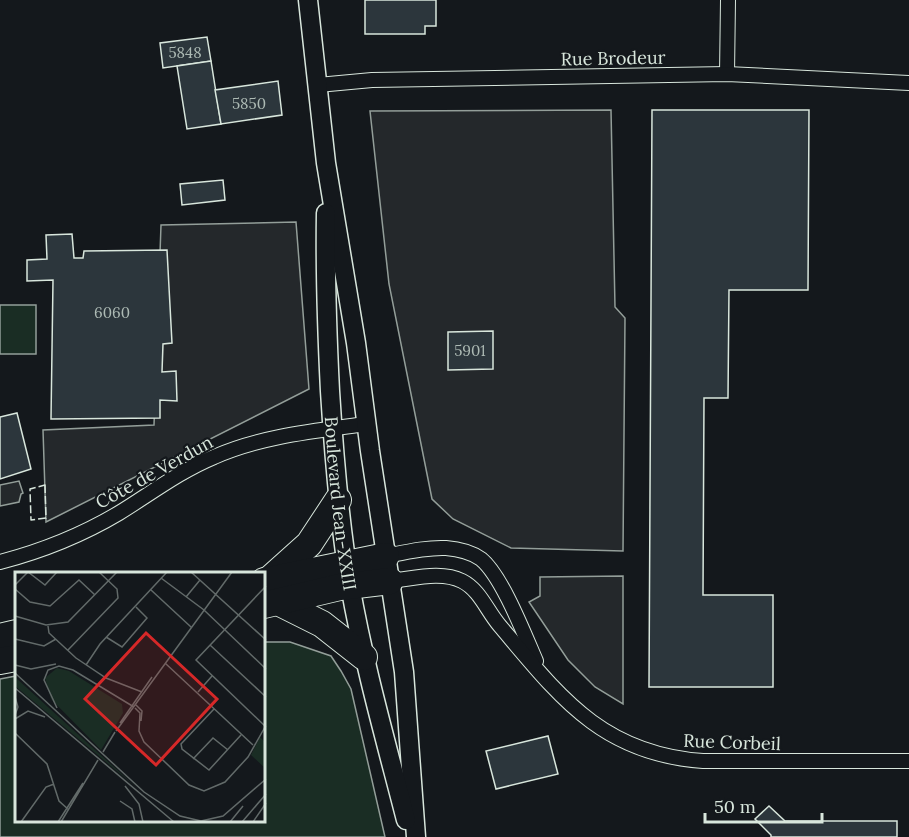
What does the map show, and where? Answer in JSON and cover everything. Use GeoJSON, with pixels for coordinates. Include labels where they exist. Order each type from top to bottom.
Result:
{"type":"FeatureCollection","features":[{"type":"Feature","properties":{"kind":"highway"},"geometry":{"type":"LineString","coordinates":[[269,592],[309,544],[338,500]]}},
{"type":"Feature","properties":{"kind":"highway"},"geometry":{"type":"LineString","coordinates":[[269,592],[340,587],[348,575],[387,556]]}},
{"type":"Feature","properties":{"kind":"highway"},"geometry":{"type":"LineString","coordinates":[[348,575],[390,581]]}},
{"type":"Feature","properties":{"kind":"highway"},"geometry":{"type":"LineString","coordinates":[[269,592],[322,624],[364,657]]}},
{"type":"Feature","properties":{"kind":"highway"},"geometry":{"type":"LineString","coordinates":[[0,637],[15,633]]}},
{"type":"Feature","properties":{"kind":"highway"},"geometry":{"type":"LineString","coordinates":[[0,661],[15,658]]}},
{"type":"Feature","properties":{"kind":"street","name":"Boulevard Jean-XXIII"},"geometry":{"type":"LineString","coordinates":[[308,0],[326,164],[356,343],[404,672],[416,837]]}},
{"type":"Feature","properties":{"kind":"street"},"geometry":{"type":"LineString","coordinates":[[727,74],[728,0]]}},
{"type":"Feature","properties":{"kind":"street","name":"Rue Brodeur"},"geometry":{"type":"LineString","coordinates":[[318,85],[372,80],[727,74],[909,82]]}},
{"type":"Feature","properties":{"kind":"street","name":"Boulevard Jean-XXIII"},"geometry":{"type":"LineString","coordinates":[[326,164],[327,313],[332,429],[338,500],[348,575],[364,657],[411,837]]}},
{"type":"Feature","properties":{"kind":"street","name":"Côte de Verdun"},"geometry":{"type":"LineString","coordinates":[[0,562],[43,549],[97,525],[196,465],[215,456],[277,438],[366,424]]}},
{"type":"Feature","properties":{"kind":"street","name":"Rue Corbeil"},"geometry":{"type":"LineString","coordinates":[[387,556],[448,548],[468,552],[481,559],[492,570],[506,595],[543,677]]}},
{"type":"Feature","properties":{"kind":"street","name":"Rue Corbeil"},"geometry":{"type":"LineString","coordinates":[[390,581],[444,576],[463,581],[476,592],[492,617],[543,677],[579,712],[609,734],[634,746],[684,760],[909,762]]}},
{"type":"Feature","properties":{"kind":"green space"},"geometry":{"type":"Polygon","coordinates":[[[0,305],[36,305],[36,354],[0,354],[0,305]]]}},
{"type":"Feature","properties":{"kind":"green space"},"geometry":{"type":"Polygon","coordinates":[[[266,642],[290,642],[331,656],[351,689],[385,837],[0,837],[0,679],[15,676],[15,822],[266,822],[266,642]]]}},
{"type":"Feature","properties":{"kind":"shaded area"},"geometry":{"type":"Polygon","coordinates":[[[611,110],[615,307],[625,318],[623,551],[511,548],[453,519],[432,499],[389,284],[370,111],[611,110]]]}},
{"type":"Feature","properties":{"kind":"shaded area"},"geometry":{"type":"Polygon","coordinates":[[[296,222],[309,389],[46,522],[43,430],[154,425],[161,225],[296,222]]]}},
{"type":"Feature","properties":{"kind":"shaded area"},"geometry":{"type":"Polygon","coordinates":[[[19,481],[23,493],[19,502],[0,506],[0,485],[19,481]]]}},
{"type":"Feature","properties":{"kind":"shaded area"},"geometry":{"type":"Polygon","coordinates":[[[623,576],[623,704],[595,687],[568,660],[529,602],[540,596],[540,577],[623,576]]]}},
{"type":"Feature","properties":{"kind":"building"},"geometry":{"type":"Polygon","coordinates":[[[365,0],[436,0],[436,26],[425,26],[425,34],[365,34],[365,0]]]}},
{"type":"Feature","properties":{"kind":"building"},"geometry":{"type":"Polygon","coordinates":[[[207,37],[211,61],[163,68],[160,43],[207,37]]]}},
{"type":"Feature","properties":{"kind":"building"},"geometry":{"type":"Polygon","coordinates":[[[211,61],[221,124],[187,129],[177,66],[211,61]]]}},
{"type":"Feature","properties":{"kind":"building"},"geometry":{"type":"Polygon","coordinates":[[[278,81],[282,115],[221,124],[215,90],[278,81]]]}},
{"type":"Feature","properties":{"kind":"building"},"geometry":{"type":"Polygon","coordinates":[[[652,110],[809,110],[808,290],[729,290],[728,398],[704,398],[703,595],[773,595],[773,687],[649,687],[652,110]]]}},
{"type":"Feature","properties":{"kind":"building"},"geometry":{"type":"Polygon","coordinates":[[[223,180],[225,200],[182,205],[180,184],[223,180]]]}},
{"type":"Feature","properties":{"kind":"building"},"geometry":{"type":"Polygon","coordinates":[[[72,234],[74,258],[83,258],[84,251],[167,250],[172,343],[163,344],[162,372],[176,371],[177,401],[160,400],[160,418],[51,419],[53,280],[27,281],[27,260],[47,259],[46,235],[72,234]]]}},
{"type":"Feature","properties":{"kind":"building"},"geometry":{"type":"Polygon","coordinates":[[[493,331],[493,369],[448,370],[448,332],[493,331]]]}},
{"type":"Feature","properties":{"kind":"building"},"geometry":{"type":"Polygon","coordinates":[[[17,413],[31,469],[0,479],[0,417],[17,413]]]}},
{"type":"Feature","properties":{"kind":"building"},"geometry":{"type":"Polygon","coordinates":[[[548,736],[558,774],[496,789],[486,751],[548,736]]]}},
{"type":"Feature","properties":{"kind":"building"},"geometry":{"type":"Polygon","coordinates":[[[769,806],[785,821],[897,821],[897,837],[771,837],[755,819],[769,806]]]}},
{"type":"Feature","properties":{"kind":"fence"},"geometry":{"type":"LineString","coordinates":[[45,485],[46,518],[31,520],[30,489],[45,485]]}}]}
